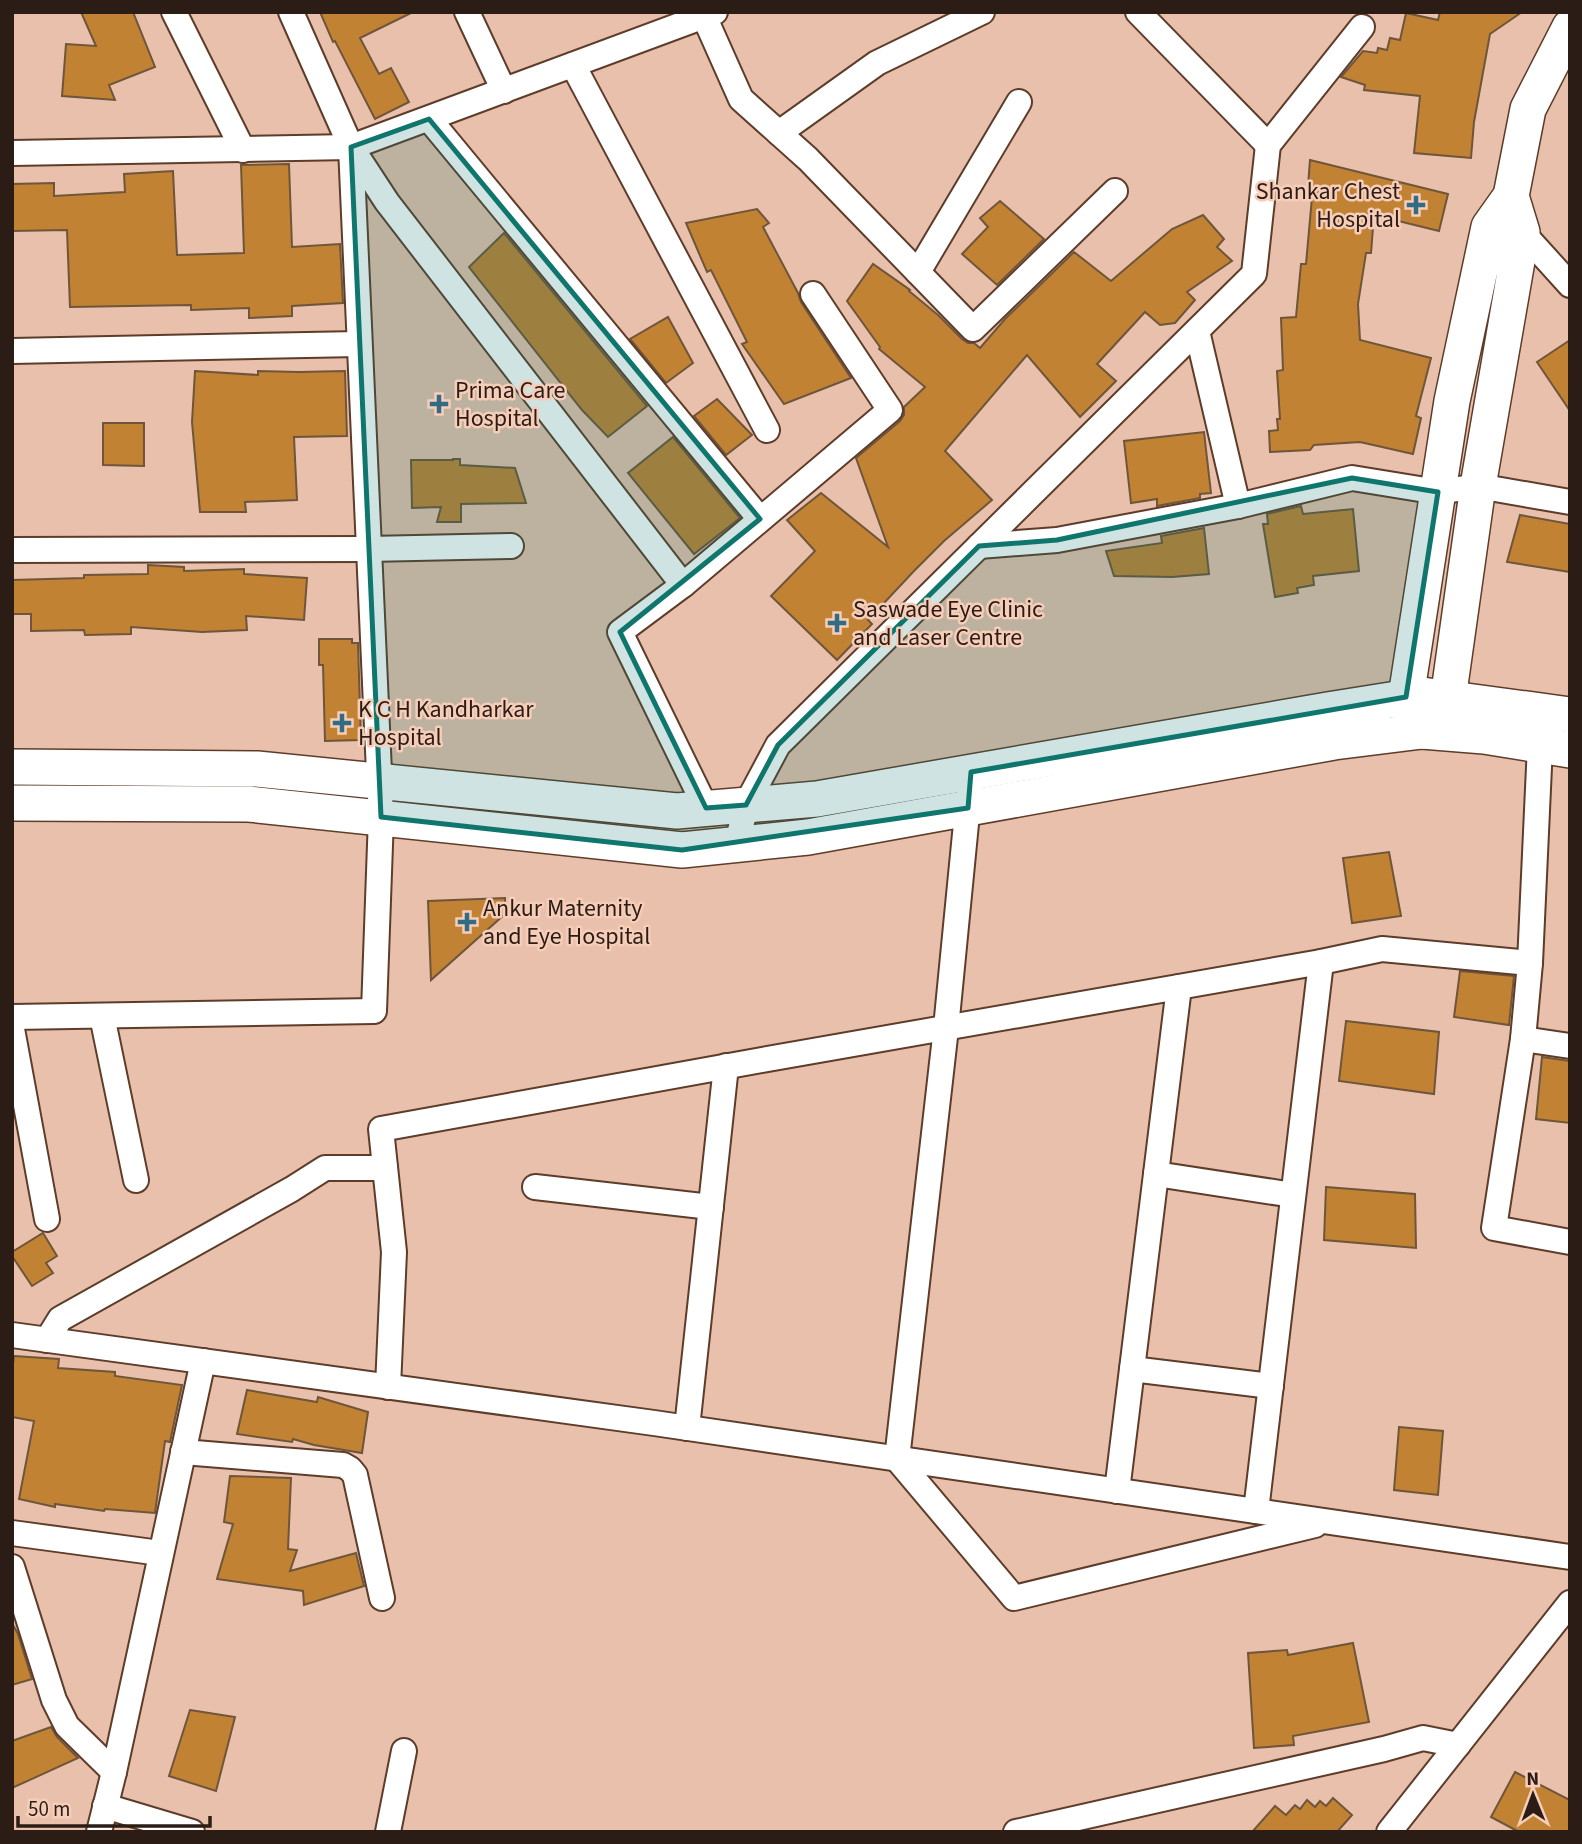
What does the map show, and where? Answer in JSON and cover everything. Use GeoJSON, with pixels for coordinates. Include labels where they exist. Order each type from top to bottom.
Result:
{"type":"FeatureCollection","features":[{"type":"Feature","properties":{"kind":"street"},"geometry":{"type":"LineString","coordinates":[[174,12],[243,150]]}},
{"type":"Feature","properties":{"kind":"street"},"geometry":{"type":"LineString","coordinates":[[291,12],[351,147],[387,202],[683,585]]}},
{"type":"Feature","properties":{"kind":"street"},"geometry":{"type":"LineString","coordinates":[[467,12],[505,91]]}},
{"type":"Feature","properties":{"kind":"street"},"geometry":{"type":"LineString","coordinates":[[779,133],[877,62],[982,12]]}},
{"type":"Feature","properties":{"kind":"street"},"geometry":{"type":"LineString","coordinates":[[1138,12],[1268,145]]}},
{"type":"Feature","properties":{"kind":"street"},"geometry":{"type":"LineString","coordinates":[[12,153],[351,147],[573,65],[666,21],[709,14],[741,99],[808,159],[973,329],[1115,191]]}},
{"type":"Feature","properties":{"kind":"street"},"geometry":{"type":"LineString","coordinates":[[737,844],[746,805],[778,745],[1254,274],[1268,145],[1362,27]]}},
{"type":"Feature","properties":{"kind":"street"},"geometry":{"type":"LineString","coordinates":[[1422,731],[1448,699],[1478,486],[1506,229],[1528,109],[1570,27]]}},
{"type":"Feature","properties":{"kind":"street"},"geometry":{"type":"LineString","coordinates":[[573,65],[767,429]]}},
{"type":"Feature","properties":{"kind":"street"},"geometry":{"type":"LineString","coordinates":[[918,272],[1019,102]]}},
{"type":"Feature","properties":{"kind":"street"},"geometry":{"type":"LineString","coordinates":[[429,119],[760,519]]}},
{"type":"Feature","properties":{"kind":"street"},"geometry":{"type":"LineString","coordinates":[[12,1017],[374,1011],[381,817],[351,147]]}},
{"type":"Feature","properties":{"kind":"street"},"geometry":{"type":"LineString","coordinates":[[1506,229],[1570,285]]}},
{"type":"Feature","properties":{"kind":"street"},"geometry":{"type":"LineString","coordinates":[[1422,731],[1406,697],[1452,401],[1506,229]]}},
{"type":"Feature","properties":{"kind":"street"},"geometry":{"type":"LineString","coordinates":[[706,808],[620,632],[683,585],[890,410],[813,294]]}},
{"type":"Feature","properties":{"kind":"street"},"geometry":{"type":"LineString","coordinates":[[1197,331],[1238,506]]}},
{"type":"Feature","properties":{"kind":"street"},"geometry":{"type":"LineString","coordinates":[[12,351],[359,344]]}},
{"type":"Feature","properties":{"kind":"street"},"geometry":{"type":"LineString","coordinates":[[979,546],[1057,540],[1238,506],[1352,478],[1438,492],[1478,486],[1570,502]]}},
{"type":"Feature","properties":{"kind":"street"},"geometry":{"type":"LineString","coordinates":[[12,550],[511,546]]}},
{"type":"Feature","properties":{"kind":"street"},"geometry":{"type":"LineString","coordinates":[[12,767],[257,769],[677,811],[817,799],[1422,695],[1570,715]]}},
{"type":"Feature","properties":{"kind":"street"},"geometry":{"type":"LineString","coordinates":[[12,803],[249,804],[682,850],[808,837],[1334,742],[1422,731],[1484,736],[1555,748],[1523,1039],[1494,1228],[1570,1242]]}},
{"type":"Feature","properties":{"kind":"street"},"geometry":{"type":"LineString","coordinates":[[971,772],[946,1028],[897,1459],[1014,1598],[1328,1522]]}},
{"type":"Feature","properties":{"kind":"street"},"geometry":{"type":"LineString","coordinates":[[388,1387],[394,1252],[382,1129],[1382,949],[1530,963]]}},
{"type":"Feature","properties":{"kind":"street"},"geometry":{"type":"LineString","coordinates":[[1256,1511],[1321,962]]}},
{"type":"Feature","properties":{"kind":"street"},"geometry":{"type":"LineString","coordinates":[[1117,1491],[1179,987]]}},
{"type":"Feature","properties":{"kind":"street"},"geometry":{"type":"LineString","coordinates":[[102,1016],[136,1180]]}},
{"type":"Feature","properties":{"kind":"street"},"geometry":{"type":"LineString","coordinates":[[12,1029],[47,1219]]}},
{"type":"Feature","properties":{"kind":"street"},"geometry":{"type":"LineString","coordinates":[[1523,1039],[1570,1045]]}},
{"type":"Feature","properties":{"kind":"street"},"geometry":{"type":"LineString","coordinates":[[687,1428],[726,1066]]}},
{"type":"Feature","properties":{"kind":"street"},"geometry":{"type":"LineString","coordinates":[[47,1340],[60,1320],[326,1168],[385,1168]]}},
{"type":"Feature","properties":{"kind":"street"},"geometry":{"type":"LineString","coordinates":[[1156,1174],[1293,1195]]}},
{"type":"Feature","properties":{"kind":"street"},"geometry":{"type":"LineString","coordinates":[[535,1187],[711,1206]]}},
{"type":"Feature","properties":{"kind":"street"},"geometry":{"type":"LineString","coordinates":[[12,1335],[687,1428],[1570,1557]]}},
{"type":"Feature","properties":{"kind":"street"},"geometry":{"type":"LineString","coordinates":[[99,1832],[203,1361]]}},
{"type":"Feature","properties":{"kind":"street"},"geometry":{"type":"LineString","coordinates":[[1132,1369],[1270,1386]]}},
{"type":"Feature","properties":{"kind":"street"},"geometry":{"type":"LineString","coordinates":[[183,1452],[343,1465],[350,1469],[355,1475],[382,1598]]}},
{"type":"Feature","properties":{"kind":"street"},"geometry":{"type":"LineString","coordinates":[[12,1533],[160,1553]]}},
{"type":"Feature","properties":{"kind":"street"},"geometry":{"type":"LineString","coordinates":[[12,1567],[54,1700],[67,1726],[114,1772]]}},
{"type":"Feature","properties":{"kind":"street"},"geometry":{"type":"LineString","coordinates":[[1396,1830],[1458,1745],[1570,1603]]}},
{"type":"Feature","properties":{"kind":"street"},"geometry":{"type":"LineString","coordinates":[[1016,1832],[1423,1738],[1458,1745]]}},
{"type":"Feature","properties":{"kind":"street"},"geometry":{"type":"LineString","coordinates":[[388,1832],[404,1751]]}},
{"type":"Feature","properties":{"kind":"street"},"geometry":{"type":"LineString","coordinates":[[105,1806],[192,1832]]}},
{"type":"Feature","properties":{"kind":"highlighted area"},"geometry":{"type":"Polygon","coordinates":[[[429,119],[760,519],[620,632],[706,808],[746,805],[778,745],[979,546],[1057,540],[1352,478],[1438,492],[1406,697],[971,772],[968,808],[682,850],[381,817],[351,147],[429,119]]]}},
{"type":"Feature","properties":{"kind":"building"},"geometry":{"type":"Polygon","coordinates":[[[81,12],[133,12],[155,67],[109,85],[115,100],[62,96],[66,44],[96,46],[81,12]]]}},
{"type":"Feature","properties":{"kind":"building"},"geometry":{"type":"Polygon","coordinates":[[[320,12],[413,12],[360,38],[379,74],[391,68],[409,102],[375,119],[335,41],[333,42],[320,12]]]}},
{"type":"Feature","properties":{"kind":"building"},"geometry":{"type":"Polygon","coordinates":[[[1440,12],[1522,12],[1490,34],[1474,122],[1471,158],[1414,153],[1420,96],[1364,90],[1365,85],[1341,77],[1363,51],[1377,53],[1378,48],[1387,50],[1390,38],[1400,40],[1406,13],[1438,20],[1440,12]]]}},
{"type":"Feature","properties":{"kind":"building"},"geometry":{"type":"Polygon","coordinates":[[[1310,160],[1448,194],[1439,231],[1374,215],[1371,253],[1366,253],[1358,304],[1360,340],[1431,358],[1416,416],[1421,418],[1413,454],[1360,442],[1314,445],[1310,450],[1270,452],[1269,431],[1278,430],[1277,419],[1280,419],[1277,371],[1283,370],[1281,318],[1296,317],[1301,264],[1306,264],[1313,186],[1308,186],[1310,160]]]}},
{"type":"Feature","properties":{"kind":"building"},"geometry":{"type":"Polygon","coordinates":[[[289,164],[292,247],[340,244],[343,303],[292,306],[292,316],[249,318],[249,308],[191,310],[191,305],[70,307],[67,230],[12,231],[12,184],[54,183],[54,196],[125,192],[124,174],[173,171],[177,255],[244,253],[241,165],[289,164]]]}},
{"type":"Feature","properties":{"kind":"building"},"geometry":{"type":"Polygon","coordinates":[[[1000,201],[1044,239],[997,285],[962,254],[988,227],[980,218],[1000,201]]]}},
{"type":"Feature","properties":{"kind":"building"},"geometry":{"type":"Polygon","coordinates":[[[757,209],[769,223],[763,227],[801,302],[851,378],[784,404],[742,344],[747,342],[711,270],[707,272],[686,223],[757,209]]]}},
{"type":"Feature","properties":{"kind":"building"},"geometry":{"type":"Polygon","coordinates":[[[1203,215],[1224,239],[1217,247],[1232,261],[1187,292],[1195,300],[1175,323],[1160,325],[1145,312],[1097,364],[1116,381],[1080,417],[1027,355],[945,451],[992,500],[914,571],[868,620],[872,624],[837,660],[771,596],[815,551],[787,520],[821,493],[888,547],[856,458],[900,421],[904,415],[904,407],[925,387],[879,349],[847,301],[873,264],[910,290],[962,339],[980,348],[1005,319],[1074,252],[1111,281],[1172,229],[1203,215]]]}},
{"type":"Feature","properties":{"kind":"building"},"geometry":{"type":"Polygon","coordinates":[[[504,233],[647,406],[608,437],[582,410],[469,267],[504,233]]]}},
{"type":"Feature","properties":{"kind":"building"},"geometry":{"type":"Polygon","coordinates":[[[668,317],[693,363],[666,383],[630,339],[668,317]]]}},
{"type":"Feature","properties":{"kind":"building"},"geometry":{"type":"Polygon","coordinates":[[[1570,340],[1570,411],[1537,362],[1570,340]]]}},
{"type":"Feature","properties":{"kind":"building"},"geometry":{"type":"Polygon","coordinates":[[[195,371],[258,375],[258,371],[345,371],[347,436],[294,437],[297,500],[245,502],[246,512],[200,512],[192,422],[195,371]]]}},
{"type":"Feature","properties":{"kind":"building"},"geometry":{"type":"Polygon","coordinates":[[[717,399],[752,435],[726,455],[694,416],[717,399]]]}},
{"type":"Feature","properties":{"kind":"building"},"geometry":{"type":"Polygon","coordinates":[[[103,423],[144,423],[144,466],[103,465],[103,423]]]}},
{"type":"Feature","properties":{"kind":"building"},"geometry":{"type":"Polygon","coordinates":[[[1204,432],[1211,493],[1200,494],[1200,498],[1157,506],[1157,499],[1131,503],[1124,441],[1204,432]]]}},
{"type":"Feature","properties":{"kind":"building"},"geometry":{"type":"Polygon","coordinates":[[[673,437],[740,518],[694,554],[628,473],[673,437]]]}},
{"type":"Feature","properties":{"kind":"building"},"geometry":{"type":"Polygon","coordinates":[[[460,459],[460,465],[515,468],[526,503],[461,504],[461,522],[437,522],[441,507],[412,508],[411,460],[460,459]]]}},
{"type":"Feature","properties":{"kind":"building"},"geometry":{"type":"Polygon","coordinates":[[[1301,506],[1303,514],[1353,509],[1359,571],[1313,576],[1314,585],[1297,588],[1298,593],[1275,597],[1263,524],[1268,524],[1267,514],[1301,506]]]}},
{"type":"Feature","properties":{"kind":"building"},"geometry":{"type":"Polygon","coordinates":[[[1520,515],[1570,524],[1570,572],[1507,562],[1520,515]]]}},
{"type":"Feature","properties":{"kind":"building"},"geometry":{"type":"Polygon","coordinates":[[[1204,528],[1209,574],[1172,577],[1114,576],[1106,551],[1162,543],[1161,536],[1204,528]]]}},
{"type":"Feature","properties":{"kind":"building"},"geometry":{"type":"Polygon","coordinates":[[[148,565],[184,567],[184,571],[244,569],[244,574],[307,578],[304,620],[246,616],[247,630],[202,632],[131,627],[131,634],[85,635],[84,630],[31,631],[31,614],[12,614],[12,580],[148,574],[148,565]]]}},
{"type":"Feature","properties":{"kind":"building"},"geometry":{"type":"Polygon","coordinates":[[[319,639],[352,639],[352,643],[358,643],[361,740],[325,741],[323,665],[319,665],[319,639]]]}},
{"type":"Feature","properties":{"kind":"building"},"geometry":{"type":"Polygon","coordinates":[[[1389,852],[1401,916],[1352,923],[1343,858],[1389,852]]]}},
{"type":"Feature","properties":{"kind":"building"},"geometry":{"type":"Polygon","coordinates":[[[505,898],[505,914],[431,980],[428,901],[505,898]]]}},
{"type":"Feature","properties":{"kind":"building"},"geometry":{"type":"Polygon","coordinates":[[[1460,971],[1514,976],[1509,1025],[1454,1017],[1460,971]]]}},
{"type":"Feature","properties":{"kind":"building"},"geometry":{"type":"Polygon","coordinates":[[[1346,1021],[1439,1032],[1434,1094],[1339,1081],[1346,1021]]]}},
{"type":"Feature","properties":{"kind":"building"},"geometry":{"type":"Polygon","coordinates":[[[1542,1057],[1570,1061],[1570,1123],[1536,1119],[1542,1057]]]}},
{"type":"Feature","properties":{"kind":"building"},"geometry":{"type":"Polygon","coordinates":[[[1326,1187],[1415,1194],[1416,1248],[1324,1240],[1326,1187]]]}},
{"type":"Feature","properties":{"kind":"building"},"geometry":{"type":"Polygon","coordinates":[[[43,1233],[57,1256],[46,1263],[53,1273],[32,1286],[12,1252],[43,1233]]]}},
{"type":"Feature","properties":{"kind":"building"},"geometry":{"type":"Polygon","coordinates":[[[14,1356],[59,1359],[58,1368],[115,1372],[115,1376],[182,1385],[170,1442],[165,1441],[155,1513],[104,1511],[55,1504],[55,1507],[19,1499],[34,1421],[12,1417],[14,1356]]]}},
{"type":"Feature","properties":{"kind":"building"},"geometry":{"type":"Polygon","coordinates":[[[247,1390],[317,1402],[318,1397],[368,1412],[362,1453],[293,1439],[292,1442],[237,1434],[247,1390]]]}},
{"type":"Feature","properties":{"kind":"building"},"geometry":{"type":"Polygon","coordinates":[[[1399,1427],[1443,1431],[1438,1495],[1394,1490],[1399,1427]]]}},
{"type":"Feature","properties":{"kind":"building"},"geometry":{"type":"Polygon","coordinates":[[[230,1476],[291,1478],[288,1549],[297,1550],[290,1571],[356,1553],[364,1586],[304,1605],[303,1591],[217,1579],[233,1524],[224,1522],[230,1476]]]}},
{"type":"Feature","properties":{"kind":"building"},"geometry":{"type":"Polygon","coordinates":[[[12,1623],[32,1679],[12,1685],[12,1623]]]}},
{"type":"Feature","properties":{"kind":"building"},"geometry":{"type":"Polygon","coordinates":[[[1353,1643],[1369,1722],[1293,1736],[1294,1745],[1254,1748],[1248,1653],[1287,1650],[1288,1655],[1353,1643]]]}},
{"type":"Feature","properties":{"kind":"building"},"geometry":{"type":"Polygon","coordinates":[[[190,1710],[235,1717],[216,1791],[169,1776],[190,1710]]]}},
{"type":"Feature","properties":{"kind":"building"},"geometry":{"type":"Polygon","coordinates":[[[51,1727],[78,1758],[12,1788],[12,1741],[51,1727]]]}},
{"type":"Feature","properties":{"kind":"building"},"geometry":{"type":"Polygon","coordinates":[[[1515,1772],[1570,1800],[1570,1832],[1519,1832],[1491,1817],[1515,1772]]]}},
{"type":"Feature","properties":{"kind":"building"},"geometry":{"type":"Polygon","coordinates":[[[1333,1798],[1352,1815],[1337,1832],[1252,1832],[1275,1806],[1286,1815],[1295,1805],[1300,1809],[1307,1800],[1315,1807],[1320,1801],[1326,1806],[1333,1798]]]}},
{"type":"Feature","properties":{"kind":"place","name":"Shankar Chest Hospital"},"geometry":{"type":"Point","coordinates":[1416,205]}},
{"type":"Feature","properties":{"kind":"place","name":"Prima Care Hospital"},"geometry":{"type":"Point","coordinates":[439,404]}},
{"type":"Feature","properties":{"kind":"place","name":"Saswade Eye Clinic and Laser Centre"},"geometry":{"type":"Point","coordinates":[837,623]}},
{"type":"Feature","properties":{"kind":"place","name":"K C H Kandharkar Hospital"},"geometry":{"type":"Point","coordinates":[342,723]}},
{"type":"Feature","properties":{"kind":"place","name":"Ankur Maternity and Eye Hospital"},"geometry":{"type":"Point","coordinates":[467,922]}}]}
